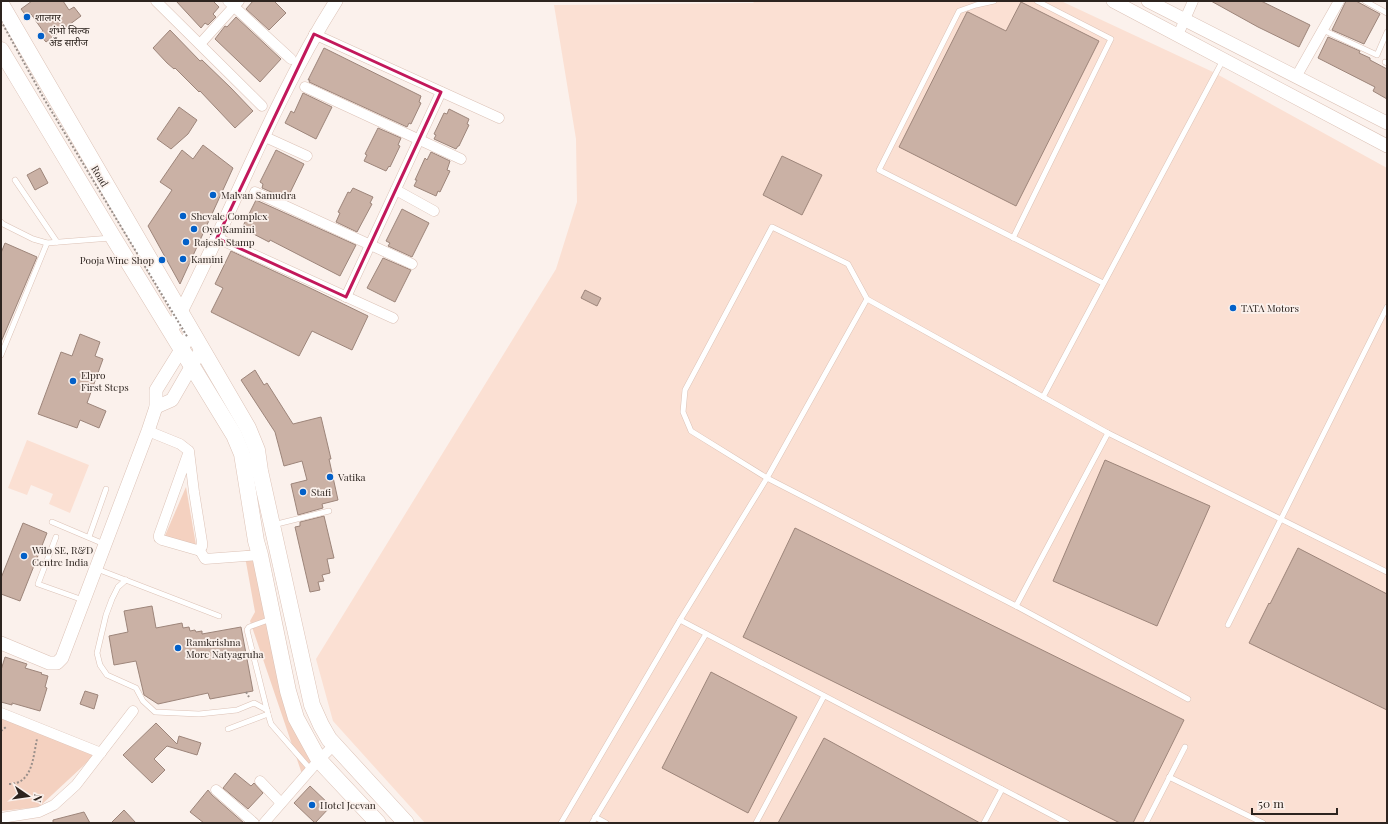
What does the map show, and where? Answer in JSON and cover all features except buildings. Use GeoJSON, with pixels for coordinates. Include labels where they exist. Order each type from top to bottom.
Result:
{"type":"FeatureCollection","features":[{"type":"Feature","properties":{"kind":"main road"},"geometry":{"type":"LineString","coordinates":[[1,4],[181,312],[192,366],[234,435],[242,454],[256,541],[288,691],[296,718],[315,765],[378,823]]}},
{"type":"Feature","properties":{"kind":"main road"},"geometry":{"type":"LineString","coordinates":[[1,50],[113,238],[171,330],[202,348],[248,428],[257,450],[260,471],[312,705],[321,725],[334,745],[406,823]]}},
{"type":"Feature","properties":{"kind":"street"},"geometry":{"type":"LineString","coordinates":[[171,330],[217,238],[263,136],[314,34],[336,1]]}},
{"type":"Feature","properties":{"kind":"street"},"geometry":{"type":"LineString","coordinates":[[1113,1],[1387,146]]}},
{"type":"Feature","properties":{"kind":"street"},"geometry":{"type":"LineString","coordinates":[[1148,1],[1387,123]]}},
{"type":"Feature","properties":{"kind":"street"},"geometry":{"type":"LineString","coordinates":[[1178,35],[1193,1]]}},
{"type":"Feature","properties":{"kind":"street"},"geometry":{"type":"LineString","coordinates":[[1296,77],[1339,1]]}},
{"type":"Feature","properties":{"kind":"street"},"geometry":{"type":"LineString","coordinates":[[162,3],[200,44],[262,106]]}},
{"type":"Feature","properties":{"kind":"street"},"geometry":{"type":"LineString","coordinates":[[200,44],[234,3],[291,59]]}},
{"type":"Feature","properties":{"kind":"street"},"geometry":{"type":"LineString","coordinates":[[314,34],[500,118]]}},
{"type":"Feature","properties":{"kind":"street"},"geometry":{"type":"LineString","coordinates":[[304,87],[418,141],[461,159]]}},
{"type":"Feature","properties":{"kind":"street"},"geometry":{"type":"LineString","coordinates":[[346,297],[441,92]]}},
{"type":"Feature","properties":{"kind":"street"},"geometry":{"type":"LineString","coordinates":[[263,136],[307,156]]}},
{"type":"Feature","properties":{"kind":"street"},"geometry":{"type":"LineString","coordinates":[[396,190],[434,211]]}},
{"type":"Feature","properties":{"kind":"street"},"geometry":{"type":"LineString","coordinates":[[255,192],[412,264]]}},
{"type":"Feature","properties":{"kind":"street"},"geometry":{"type":"LineString","coordinates":[[217,238],[393,318]]}},
{"type":"Feature","properties":{"kind":"street"},"geometry":{"type":"LineString","coordinates":[[1,643],[53,664],[60,661],[64,655],[148,431],[156,407],[156,390],[187,339]]}},
{"type":"Feature","properties":{"kind":"street"},"geometry":{"type":"LineString","coordinates":[[156,407],[172,400],[202,348]]}},
{"type":"Feature","properties":{"kind":"street"},"geometry":{"type":"LineString","coordinates":[[148,431],[180,444],[189,451],[202,542],[202,547],[199,549]]}},
{"type":"Feature","properties":{"kind":"street"},"geometry":{"type":"LineString","coordinates":[[189,451],[159,538],[197,550],[199,549]]}},
{"type":"Feature","properties":{"kind":"street"},"geometry":{"type":"LineString","coordinates":[[199,549],[205,559],[260,555]]}},
{"type":"Feature","properties":{"kind":"street"},"geometry":{"type":"LineString","coordinates":[[1,818],[39,812],[54,805],[76,785],[133,711]]}},
{"type":"Feature","properties":{"kind":"street"},"geometry":{"type":"LineString","coordinates":[[1,713],[101,752]]}},
{"type":"Feature","properties":{"kind":"street"},"geometry":{"type":"LineString","coordinates":[[264,823],[334,745]]}},
{"type":"Feature","properties":{"kind":"street"},"geometry":{"type":"LineString","coordinates":[[260,781],[281,803]]}},
{"type":"Feature","properties":{"kind":"street"},"geometry":{"type":"LineString","coordinates":[[216,790],[254,823]]}},
{"type":"Feature","properties":{"kind":"lane"},"geometry":{"type":"LineString","coordinates":[[994,1],[959,11],[879,170],[1103,283]]}},
{"type":"Feature","properties":{"kind":"lane"},"geometry":{"type":"LineString","coordinates":[[1013,238],[1111,39],[1037,1]]}},
{"type":"Feature","properties":{"kind":"lane"},"geometry":{"type":"LineString","coordinates":[[1365,1],[1387,13]]}},
{"type":"Feature","properties":{"kind":"lane"},"geometry":{"type":"LineString","coordinates":[[1323,30],[1377,55],[1387,32]]}},
{"type":"Feature","properties":{"kind":"lane"},"geometry":{"type":"LineString","coordinates":[[1043,397],[1223,59]]}},
{"type":"Feature","properties":{"kind":"lane"},"geometry":{"type":"LineString","coordinates":[[15,180],[57,242]]}},
{"type":"Feature","properties":{"kind":"lane"},"geometry":{"type":"LineString","coordinates":[[1,230],[2,223],[33,239],[47,242],[113,238]]}},
{"type":"Feature","properties":{"kind":"lane"},"geometry":{"type":"LineString","coordinates":[[1188,699],[1016,606],[768,478],[691,431],[683,412],[685,390],[772,227],[848,264],[866,298],[1108,433],[1387,572]]}},
{"type":"Feature","properties":{"kind":"lane"},"geometry":{"type":"LineString","coordinates":[[1,355],[47,242]]}},
{"type":"Feature","properties":{"kind":"lane"},"geometry":{"type":"LineString","coordinates":[[560,823],[680,620],[768,478],[866,298]]}},
{"type":"Feature","properties":{"kind":"lane"},"geometry":{"type":"LineString","coordinates":[[1228,625],[1387,306]]}},
{"type":"Feature","properties":{"kind":"lane"},"geometry":{"type":"LineString","coordinates":[[1016,606],[1108,433]]}},
{"type":"Feature","properties":{"kind":"lane"},"geometry":{"type":"LineString","coordinates":[[89,537],[106,489]]}},
{"type":"Feature","properties":{"kind":"lane"},"geometry":{"type":"LineString","coordinates":[[272,525],[329,511]]}},
{"type":"Feature","properties":{"kind":"lane"},"geometry":{"type":"LineString","coordinates":[[52,522],[105,544]]}},
{"type":"Feature","properties":{"kind":"lane"},"geometry":{"type":"LineString","coordinates":[[56,537],[38,584],[84,601]]}},
{"type":"Feature","properties":{"kind":"lane"},"geometry":{"type":"LineString","coordinates":[[96,569],[219,616]]}},
{"type":"Feature","properties":{"kind":"lane"},"geometry":{"type":"LineString","coordinates":[[126,580],[118,587],[112,599],[101,634],[97,654],[100,665],[107,675],[136,688],[143,701],[154,712],[199,714],[237,710],[254,703],[268,712]]}},
{"type":"Feature","properties":{"kind":"lane"},"geometry":{"type":"LineString","coordinates":[[273,618],[249,627],[247,630],[271,724],[315,765]]}},
{"type":"Feature","properties":{"kind":"lane"},"geometry":{"type":"LineString","coordinates":[[680,620],[1067,823]]}},
{"type":"Feature","properties":{"kind":"lane"},"geometry":{"type":"LineString","coordinates":[[592,823],[706,634]]}},
{"type":"Feature","properties":{"kind":"lane"},"geometry":{"type":"LineString","coordinates":[[756,823],[824,696]]}},
{"type":"Feature","properties":{"kind":"lane"},"geometry":{"type":"LineString","coordinates":[[228,730],[268,712]]}},
{"type":"Feature","properties":{"kind":"lane"},"geometry":{"type":"LineString","coordinates":[[1146,823],[1185,747]]}},
{"type":"Feature","properties":{"kind":"lane"},"geometry":{"type":"LineString","coordinates":[[1169,778],[1263,823]]}},
{"type":"Feature","properties":{"kind":"lane"},"geometry":{"type":"LineString","coordinates":[[984,823],[1002,789]]}},
{"type":"Feature","properties":{"kind":"lane"},"geometry":{"type":"LineString","coordinates":[[595,817],[606,823]]}},
{"type":"Feature","properties":{"kind":"path","name":"Road"},"geometry":{"type":"LineString","coordinates":[[1,21],[43,97],[187,339]]}},
{"type":"Feature","properties":{"kind":"path"},"geometry":{"type":"LineString","coordinates":[[9,784],[17,784],[27,776],[31,768],[40,728]]}},
{"type":"Feature","properties":{"kind":"highlighted area"},"geometry":{"type":"Polygon","coordinates":[[[314,34],[441,92],[346,297],[217,238],[314,34]]]}},
{"type":"Feature","properties":{"kind":"shaded area","name":"TATA Motors"},"geometry":{"type":"Polygon","coordinates":[[[755,1],[1061,1],[1213,72],[1387,168],[1387,823],[425,823],[333,721],[316,659],[556,269],[577,202],[576,139],[554,5],[753,3],[755,1]]]}},
{"type":"Feature","properties":{"kind":"shaded area"},"geometry":{"type":"Polygon","coordinates":[[[27,440],[89,465],[70,513],[49,504],[53,494],[31,485],[27,495],[8,488],[27,440]]]}},
{"type":"Feature","properties":{"kind":"shaded area"},"geometry":{"type":"Polygon","coordinates":[[[186,487],[196,545],[164,538],[186,487]]]}},
{"type":"Feature","properties":{"kind":"shaded area"},"geometry":{"type":"Polygon","coordinates":[[[256,549],[294,718],[318,759],[302,774],[250,621],[255,612],[244,551],[256,549]]]}},
{"type":"Feature","properties":{"kind":"shaded area"},"geometry":{"type":"Polygon","coordinates":[[[1,718],[96,754],[39,807],[1,811],[1,718]]]}},
{"type":"Feature","properties":{"kind":"place","name":"शालगर"},"geometry":{"type":"Point","coordinates":[27,17]}},
{"type":"Feature","properties":{"kind":"place","name":"शंभो सिल्क अँड सारीज"},"geometry":{"type":"Point","coordinates":[41,36]}},
{"type":"Feature","properties":{"kind":"place","name":"Malvan Samudra"},"geometry":{"type":"Point","coordinates":[213,195]}},
{"type":"Feature","properties":{"kind":"place","name":"Shevale Complex"},"geometry":{"type":"Point","coordinates":[183,216]}},
{"type":"Feature","properties":{"kind":"place","name":"Oyo Kamini"},"geometry":{"type":"Point","coordinates":[194,229]}},
{"type":"Feature","properties":{"kind":"place","name":"Rajesh Stamp"},"geometry":{"type":"Point","coordinates":[186,242]}},
{"type":"Feature","properties":{"kind":"place","name":"Kamini"},"geometry":{"type":"Point","coordinates":[183,259]}},
{"type":"Feature","properties":{"kind":"place","name":"Pooja Wine Shop"},"geometry":{"type":"Point","coordinates":[162,260]}},
{"type":"Feature","properties":{"kind":"place","name":"TATA Motors"},"geometry":{"type":"Point","coordinates":[1233,308]}},
{"type":"Feature","properties":{"kind":"place","name":"Elpro First Steps"},"geometry":{"type":"Point","coordinates":[73,381]}},
{"type":"Feature","properties":{"kind":"place","name":"Vatika"},"geometry":{"type":"Point","coordinates":[330,477]}},
{"type":"Feature","properties":{"kind":"place","name":"Stafi"},"geometry":{"type":"Point","coordinates":[303,492]}},
{"type":"Feature","properties":{"kind":"place","name":"Wilo SE, R&D Centre India"},"geometry":{"type":"Point","coordinates":[24,556]}},
{"type":"Feature","properties":{"kind":"place","name":"Ramkrishna More Natyagruha"},"geometry":{"type":"Point","coordinates":[178,648]}},
{"type":"Feature","properties":{"kind":"place","name":"Hotel Jeevan"},"geometry":{"type":"Point","coordinates":[312,805]}}]}
